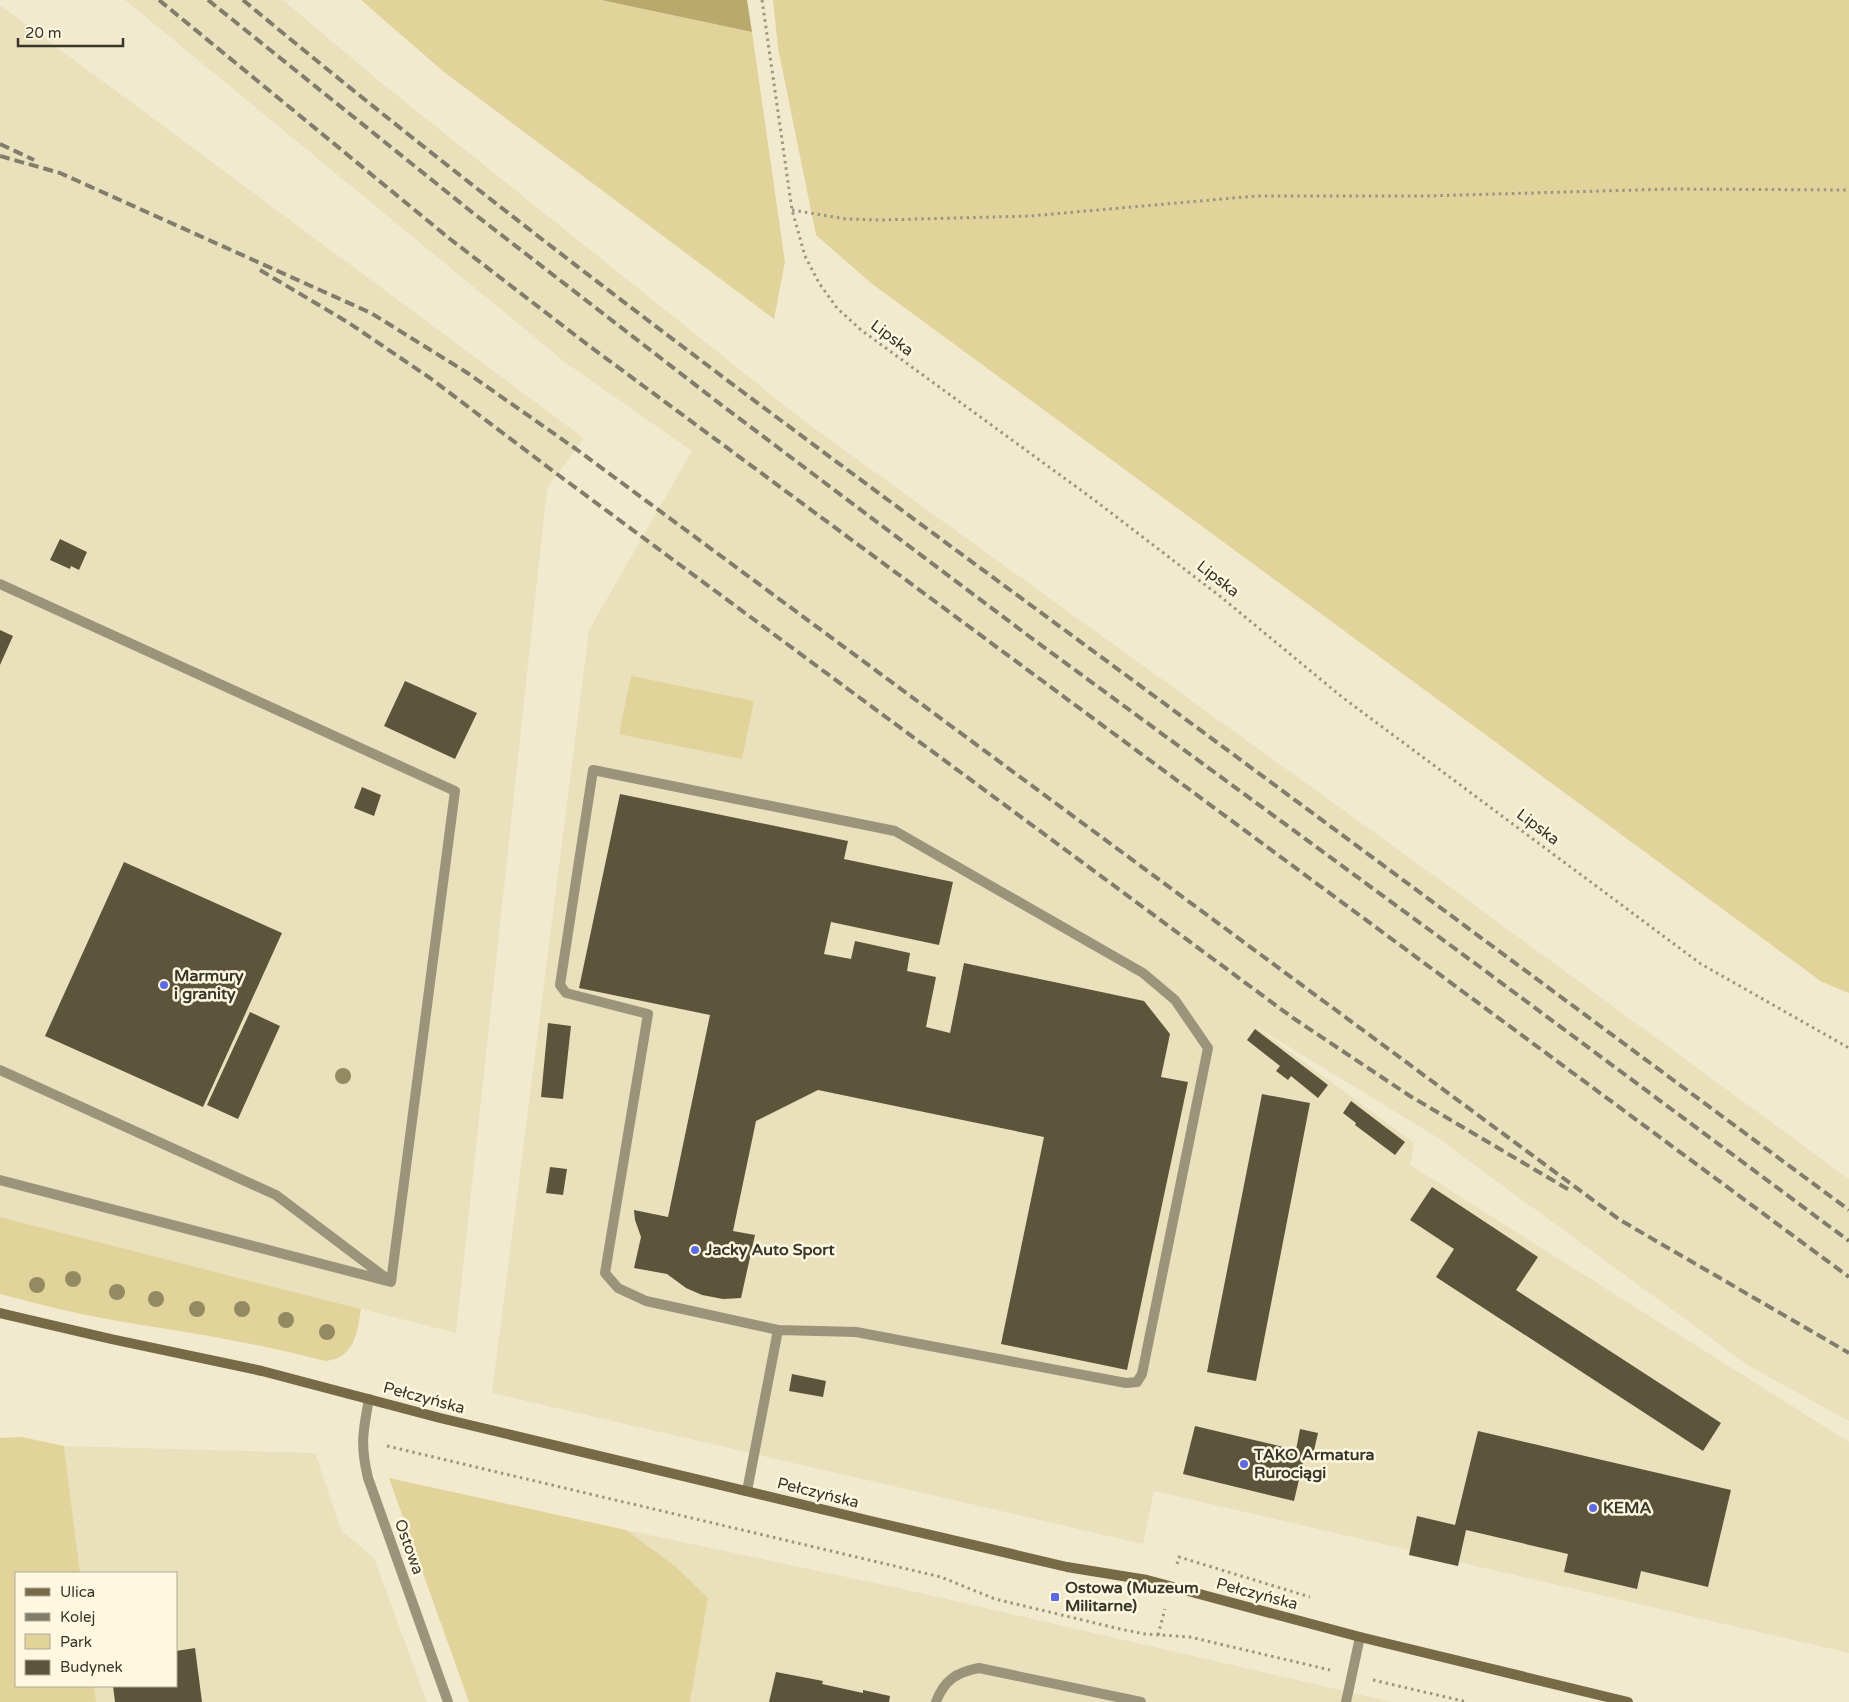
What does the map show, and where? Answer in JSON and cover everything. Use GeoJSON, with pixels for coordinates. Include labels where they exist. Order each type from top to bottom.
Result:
{"type":"FeatureCollection","features":[{"type":"Feature","properties":{"kind":"main road","name":"Pełczyńska"},"geometry":{"type":"LineString","coordinates":[[0,1313],[111,1339],[225,1362],[498,1432],[1066,1567],[1148,1580],[1360,1637],[1628,1702]]}},
{"type":"Feature","properties":{"kind":"street"},"geometry":{"type":"LineString","coordinates":[[0,584],[455,791],[391,1282]]}},
{"type":"Feature","properties":{"kind":"street"},"geometry":{"type":"LineString","coordinates":[[593,770],[895,831],[1143,973],[1175,1000],[1208,1048],[1142,1374],[1137,1382],[1126,1383],[856,1332],[778,1330],[646,1301],[618,1288],[605,1273],[648,1014],[566,993],[560,984],[593,770]]}},
{"type":"Feature","properties":{"kind":"street"},"geometry":{"type":"LineString","coordinates":[[0,1070],[276,1195],[391,1282]]}},
{"type":"Feature","properties":{"kind":"street"},"geometry":{"type":"LineString","coordinates":[[0,1180],[391,1282]]}},
{"type":"Feature","properties":{"kind":"street"},"geometry":{"type":"LineString","coordinates":[[747,1491],[778,1330]]}},
{"type":"Feature","properties":{"kind":"street","name":"Ostowa"},"geometry":{"type":"LineString","coordinates":[[369,1399],[362,1440],[363,1456],[368,1478],[448,1702]]}},
{"type":"Feature","properties":{"kind":"street"},"geometry":{"type":"LineString","coordinates":[[1346,1702],[1360,1637]]}},
{"type":"Feature","properties":{"kind":"street"},"geometry":{"type":"LineString","coordinates":[[936,1702],[940,1692],[950,1680],[964,1671],[979,1668],[1141,1702]]}},
{"type":"Feature","properties":{"kind":"path","name":"Lipska"},"geometry":{"type":"LineString","coordinates":[[762,0],[792,210],[805,256],[819,283],[837,308],[861,330],[1093,499],[1220,597],[1342,697],[1702,964],[1849,1048]]}},
{"type":"Feature","properties":{"kind":"path"},"geometry":{"type":"LineString","coordinates":[[792,210],[846,219],[880,220],[1030,216],[1256,196],[1425,196],[1670,189],[1849,190]]}},
{"type":"Feature","properties":{"kind":"path"},"geometry":{"type":"LineString","coordinates":[[362,1440],[941,1577],[995,1600],[1145,1634],[1190,1637],[1467,1702]]}},
{"type":"Feature","properties":{"kind":"shaded area"},"geometry":{"type":"Polygon","coordinates":[[[125,0],[283,0],[379,81],[804,421],[1436,877],[1849,1179],[1849,1421],[1749,1366],[1435,1136],[1255,1026],[1414,1143],[1410,1165],[1849,1442],[1849,1653],[1459,1562],[1458,1566],[1409,1555],[1409,1550],[1154,1491],[1143,1544],[492,1393],[589,630],[692,451],[566,363],[125,0]]]}},
{"type":"Feature","properties":{"kind":"shaded area"},"geometry":{"type":"Polygon","coordinates":[[[601,0],[747,0],[752,32],[601,0]]]}},
{"type":"Feature","properties":{"kind":"shaded area"},"geometry":{"type":"Polygon","coordinates":[[[0,5],[584,438],[548,487],[545,507],[456,1333],[0,1217],[0,5]]]}},
{"type":"Feature","properties":{"kind":"shaded area"},"geometry":{"type":"Polygon","coordinates":[[[64,1446],[315,1453],[341,1530],[374,1558],[427,1702],[96,1702],[94,1687],[178,1687],[178,1572],[80,1572],[64,1446]]]}},
{"type":"Feature","properties":{"kind":"shaded area"},"geometry":{"type":"Polygon","coordinates":[[[626,1530],[908,1590],[1392,1702],[690,1702],[708,1598],[626,1530]]]}},
{"type":"Feature","properties":{"kind":"green space"},"geometry":{"type":"Polygon","coordinates":[[[361,0],[601,0],[752,32],[785,262],[774,319],[444,72],[361,0]]]}},
{"type":"Feature","properties":{"kind":"green space"},"geometry":{"type":"Polygon","coordinates":[[[773,0],[1849,0],[1849,993],[1822,982],[871,283],[816,235],[778,48],[773,0]]]}},
{"type":"Feature","properties":{"kind":"green space"},"geometry":{"type":"Polygon","coordinates":[[[631,676],[754,701],[742,759],[619,734],[631,676]]]}},
{"type":"Feature","properties":{"kind":"green space"},"geometry":{"type":"Polygon","coordinates":[[[0,1217],[361,1309],[356,1335],[349,1350],[335,1359],[325,1361],[246,1343],[112,1320],[0,1294],[0,1217]]]}},
{"type":"Feature","properties":{"kind":"green space"},"geometry":{"type":"Polygon","coordinates":[[[22,1437],[64,1446],[80,1572],[15,1572],[15,1687],[94,1687],[96,1702],[0,1702],[0,1438],[22,1437]]]}},
{"type":"Feature","properties":{"kind":"green space"},"geometry":{"type":"Polygon","coordinates":[[[389,1478],[626,1530],[676,1567],[708,1598],[690,1702],[469,1702],[389,1478]]]}},
{"type":"Feature","properties":{"kind":"building"},"geometry":{"type":"Polygon","coordinates":[[[60,539],[87,552],[79,570],[71,566],[70,569],[50,560],[60,539]]]}},
{"type":"Feature","properties":{"kind":"building"},"geometry":{"type":"Polygon","coordinates":[[[0,630],[13,636],[0,665],[0,630]]]}},
{"type":"Feature","properties":{"kind":"building"},"geometry":{"type":"Polygon","coordinates":[[[405,681],[477,713],[455,759],[384,726],[405,681]]]}},
{"type":"Feature","properties":{"kind":"building"},"geometry":{"type":"Polygon","coordinates":[[[362,787],[381,795],[374,816],[354,808],[362,787]]]}},
{"type":"Feature","properties":{"kind":"building"},"geometry":{"type":"Polygon","coordinates":[[[620,794],[848,841],[844,859],[953,882],[939,945],[831,922],[824,954],[851,959],[855,941],[910,953],[907,971],[936,977],[926,1027],[950,1033],[964,963],[1144,1001],[1170,1034],[1161,1077],[1188,1082],[1127,1370],[1001,1344],[1044,1137],[818,1090],[756,1121],[733,1231],[755,1235],[741,1298],[723,1299],[702,1295],[686,1288],[667,1274],[634,1268],[641,1237],[635,1220],[634,1210],[668,1217],[710,1015],[579,988],[620,794]]]}},
{"type":"Feature","properties":{"kind":"building","name":"Marmury i granity"},"geometry":{"type":"Polygon","coordinates":[[[124,862],[282,933],[203,1107],[45,1036],[124,862]]]}},
{"type":"Feature","properties":{"kind":"building"},"geometry":{"type":"Polygon","coordinates":[[[250,1012],[280,1026],[238,1119],[207,1105],[250,1012]]]}},
{"type":"Feature","properties":{"kind":"building"},"geometry":{"type":"Polygon","coordinates":[[[548,1023],[571,1026],[563,1099],[541,1097],[548,1023]]]}},
{"type":"Feature","properties":{"kind":"building"},"geometry":{"type":"Polygon","coordinates":[[[1255,1029],[1328,1085],[1318,1098],[1291,1076],[1288,1080],[1276,1071],[1280,1066],[1247,1040],[1255,1029]]]}},
{"type":"Feature","properties":{"kind":"building"},"geometry":{"type":"Polygon","coordinates":[[[1262,1094],[1310,1103],[1256,1381],[1207,1372],[1262,1094]]]}},
{"type":"Feature","properties":{"kind":"building"},"geometry":{"type":"Polygon","coordinates":[[[1351,1101],[1405,1142],[1395,1155],[1355,1125],[1356,1123],[1343,1113],[1351,1101]]]}},
{"type":"Feature","properties":{"kind":"building"},"geometry":{"type":"Polygon","coordinates":[[[550,1167],[567,1169],[563,1195],[546,1193],[550,1167]]]}},
{"type":"Feature","properties":{"kind":"building"},"geometry":{"type":"Polygon","coordinates":[[[1432,1187],[1538,1257],[1516,1290],[1721,1423],[1703,1451],[1436,1277],[1454,1249],[1410,1220],[1432,1187]]]}},
{"type":"Feature","properties":{"kind":"building"},"geometry":{"type":"Polygon","coordinates":[[[792,1374],[826,1381],[823,1397],[789,1391],[792,1374]]]}},
{"type":"Feature","properties":{"kind":"building","name":"TAKO Armatura Rurociągi"},"geometry":{"type":"Polygon","coordinates":[[[1195,1426],[1296,1450],[1300,1429],[1318,1433],[1313,1455],[1305,1454],[1294,1501],[1183,1474],[1195,1426]]]}},
{"type":"Feature","properties":{"kind":"building"},"geometry":{"type":"Polygon","coordinates":[[[1478,1431],[1731,1490],[1708,1587],[1641,1571],[1637,1589],[1564,1572],[1568,1554],[1466,1530],[1458,1566],[1409,1555],[1417,1516],[1455,1525],[1478,1431]]]}},
{"type":"Feature","properties":{"kind":"building"},"geometry":{"type":"Polygon","coordinates":[[[195,1648],[202,1702],[115,1702],[113,1687],[178,1687],[178,1651],[195,1648]]]}},
{"type":"Feature","properties":{"kind":"building"},"geometry":{"type":"Polygon","coordinates":[[[776,1672],[823,1681],[822,1684],[863,1693],[863,1690],[890,1696],[889,1702],[769,1702],[776,1672]]]}},
{"type":"Feature","properties":{"kind":"railway"},"geometry":{"type":"LineString","coordinates":[[159,0],[450,239],[588,345],[1849,1277]]}},
{"type":"Feature","properties":{"kind":"railway"},"geometry":{"type":"LineString","coordinates":[[208,0],[473,213],[724,407],[1030,637],[1480,967],[1849,1241]]}},
{"type":"Feature","properties":{"kind":"railway"},"geometry":{"type":"LineString","coordinates":[[243,0],[437,157],[735,386],[1849,1210]]}},
{"type":"Feature","properties":{"kind":"railway"},"geometry":{"type":"LineString","coordinates":[[0,144],[34,160]]}},
{"type":"Feature","properties":{"kind":"railway"},"geometry":{"type":"LineString","coordinates":[[0,156],[60,173],[371,313],[466,372],[576,449],[1620,1220],[1849,1353]]}},
{"type":"Feature","properties":{"kind":"railway"},"geometry":{"type":"LineString","coordinates":[[260,270],[349,323],[430,378],[1293,1018],[1410,1096],[1571,1191]]}},
{"type":"Feature","properties":{"kind":"place","name":"Marmury i granity"},"geometry":{"type":"Point","coordinates":[164,985]}},
{"type":"Feature","properties":{"kind":"place","name":"Jacky Auto Sport"},"geometry":{"type":"Point","coordinates":[695,1250]}},
{"type":"Feature","properties":{"kind":"place","name":"TAKO Armatura Rurociągi"},"geometry":{"type":"Point","coordinates":[1244,1464]}},
{"type":"Feature","properties":{"kind":"place","name":"KEMA"},"geometry":{"type":"Point","coordinates":[1593,1508]}},
{"type":"Feature","properties":{"kind":"place","name":"Ostowa (Muzeum Militarne)"},"geometry":{"type":"Point","coordinates":[1055,1597]}}]}
